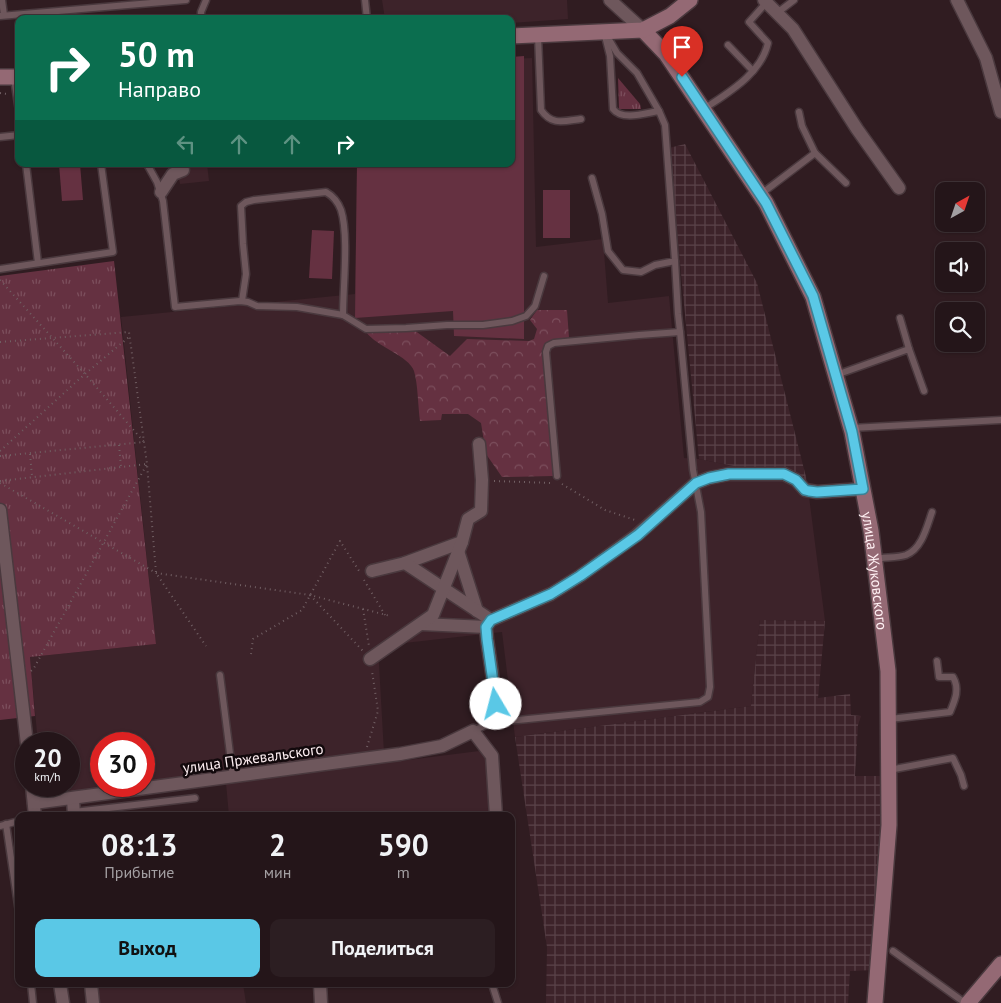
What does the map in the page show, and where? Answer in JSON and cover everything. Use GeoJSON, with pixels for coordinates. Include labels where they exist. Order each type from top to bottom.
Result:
{"type":"FeatureCollection","features":[{"type":"Feature","properties":{"kind":"street","name":"улица Жуковского"},"geometry":{"type":"LineString","coordinates":[[610,0],[666,54],[760,195],[813,296],[851,428],[871,531],[888,671],[889,826],[875,1003]]}},
{"type":"Feature","properties":{"kind":"street"},"geometry":{"type":"LineString","coordinates":[[515,36],[643,30],[670,16],[690,0]]}},
{"type":"Feature","properties":{"kind":"street"},"geometry":{"type":"LineString","coordinates":[[957,0],[986,58],[1001,112]]}},
{"type":"Feature","properties":{"kind":"street"},"geometry":{"type":"LineString","coordinates":[[765,1],[793,29],[857,129],[899,188]]}},
{"type":"Feature","properties":{"kind":"street"},"geometry":{"type":"LineString","coordinates":[[161,192],[173,174],[183,170]]}},
{"type":"Feature","properties":{"kind":"street"},"geometry":{"type":"LineString","coordinates":[[370,659],[433,616],[460,547],[468,519],[481,511],[482,480],[479,444]]}},
{"type":"Feature","properties":{"kind":"street"},"geometry":{"type":"LineString","coordinates":[[421,624],[488,623],[551,594],[638,535],[696,483],[709,478],[729,474],[784,474],[796,480],[805,490],[809,491],[863,489]]}},
{"type":"Feature","properties":{"kind":"street"},"geometry":{"type":"LineString","coordinates":[[0,510],[27,732]]}},
{"type":"Feature","properties":{"kind":"street"},"geometry":{"type":"LineString","coordinates":[[372,571],[460,547]]}},
{"type":"Feature","properties":{"kind":"street"},"geometry":{"type":"LineString","coordinates":[[460,547],[477,611]]}},
{"type":"Feature","properties":{"kind":"street"},"geometry":{"type":"LineString","coordinates":[[405,563],[477,611],[488,623],[499,721]]}},
{"type":"Feature","properties":{"kind":"street"},"geometry":{"type":"LineString","coordinates":[[472,732],[492,756],[496,812]]}},
{"type":"Feature","properties":{"kind":"street","name":"улица Пржевальского"},"geometry":{"type":"LineString","coordinates":[[34,803],[400,754],[442,746],[472,732]]}},
{"type":"Feature","properties":{"kind":"street"},"geometry":{"type":"LineString","coordinates":[[33,797],[35,812]]}},
{"type":"Feature","properties":{"kind":"street"},"geometry":{"type":"LineString","coordinates":[[72,798],[74,812]]}},
{"type":"Feature","properties":{"kind":"street"},"geometry":{"type":"LineString","coordinates":[[966,1003],[1001,964]]}},
{"type":"Feature","properties":{"kind":"street"},"geometry":{"type":"LineString","coordinates":[[60,987],[63,1003]]}},
{"type":"Feature","properties":{"kind":"street"},"geometry":{"type":"LineString","coordinates":[[91,987],[93,1003]]}},
{"type":"Feature","properties":{"kind":"street"},"geometry":{"type":"LineString","coordinates":[[320,987],[322,1003]]}},
{"type":"Feature","properties":{"kind":"lane"},"geometry":{"type":"LineString","coordinates":[[2,0],[2,15],[92,4],[186,0]]}},
{"type":"Feature","properties":{"kind":"lane"},"geometry":{"type":"LineString","coordinates":[[201,15],[206,0]]}},
{"type":"Feature","properties":{"kind":"lane"},"geometry":{"type":"LineString","coordinates":[[365,0],[367,15]]}},
{"type":"Feature","properties":{"kind":"lane"},"geometry":{"type":"LineString","coordinates":[[777,13],[794,0]]}},
{"type":"Feature","properties":{"kind":"lane"},"geometry":{"type":"LineString","coordinates":[[703,110],[743,82],[765,56],[768,43],[749,22],[765,1]]}},
{"type":"Feature","properties":{"kind":"lane"},"geometry":{"type":"LineString","coordinates":[[604,31],[610,56],[613,109],[617,114],[624,116],[660,111]]}},
{"type":"Feature","properties":{"kind":"lane"},"geometry":{"type":"LineString","coordinates":[[472,732],[495,721],[700,702],[708,697],[710,687],[701,512],[696,483],[678,314],[666,125],[660,111],[637,73],[617,53],[604,31]]}},
{"type":"Feature","properties":{"kind":"lane"},"geometry":{"type":"LineString","coordinates":[[538,34],[541,110],[546,118],[558,121],[580,119]]}},
{"type":"Feature","properties":{"kind":"lane"},"geometry":{"type":"LineString","coordinates":[[728,45],[752,71]]}},
{"type":"Feature","properties":{"kind":"lane"},"geometry":{"type":"LineString","coordinates":[[11,77],[15,94]]}},
{"type":"Feature","properties":{"kind":"lane"},"geometry":{"type":"LineString","coordinates":[[799,112],[802,126],[815,153],[846,184]]}},
{"type":"Feature","properties":{"kind":"lane"},"geometry":{"type":"LineString","coordinates":[[0,137],[15,135]]}},
{"type":"Feature","properties":{"kind":"lane"},"geometry":{"type":"LineString","coordinates":[[760,195],[815,153]]}},
{"type":"Feature","properties":{"kind":"lane"},"geometry":{"type":"LineString","coordinates":[[26,167],[38,263]]}},
{"type":"Feature","properties":{"kind":"lane"},"geometry":{"type":"LineString","coordinates":[[0,268],[113,252],[101,167]]}},
{"type":"Feature","properties":{"kind":"lane"},"geometry":{"type":"LineString","coordinates":[[149,167],[161,192],[166,215],[175,307],[242,301],[257,306],[297,307],[343,315],[366,329],[483,325],[512,321],[526,316],[535,306],[544,276]]}},
{"type":"Feature","properties":{"kind":"lane"},"geometry":{"type":"LineString","coordinates":[[592,178],[602,214],[608,251],[623,270],[641,272],[655,265],[675,261]]}},
{"type":"Feature","properties":{"kind":"lane"},"geometry":{"type":"LineString","coordinates":[[242,301],[246,274],[241,206],[246,202],[254,200],[326,192],[333,197],[341,209],[344,236],[343,315]]}},
{"type":"Feature","properties":{"kind":"lane"},"geometry":{"type":"LineString","coordinates":[[900,318],[924,391]]}},
{"type":"Feature","properties":{"kind":"lane"},"geometry":{"type":"LineString","coordinates":[[557,476],[546,352],[548,346],[554,343],[680,332]]}},
{"type":"Feature","properties":{"kind":"lane"},"geometry":{"type":"LineString","coordinates":[[836,375],[909,349]]}},
{"type":"Feature","properties":{"kind":"lane"},"geometry":{"type":"LineString","coordinates":[[851,428],[1001,420]]}},
{"type":"Feature","properties":{"kind":"lane"},"geometry":{"type":"LineString","coordinates":[[874,559],[907,554],[918,545],[932,512]]}},
{"type":"Feature","properties":{"kind":"lane"},"geometry":{"type":"LineString","coordinates":[[888,720],[950,712],[957,696],[955,681],[953,677],[939,677],[936,661]]}},
{"type":"Feature","properties":{"kind":"lane"},"geometry":{"type":"LineString","coordinates":[[220,675],[234,777]]}},
{"type":"Feature","properties":{"kind":"lane"},"geometry":{"type":"LineString","coordinates":[[889,770],[953,758],[964,786]]}},
{"type":"Feature","properties":{"kind":"lane"},"geometry":{"type":"LineString","coordinates":[[89,812],[195,798]]}},
{"type":"Feature","properties":{"kind":"lane"},"geometry":{"type":"LineString","coordinates":[[3,825],[15,890]]}},
{"type":"Feature","properties":{"kind":"lane"},"geometry":{"type":"LineString","coordinates":[[893,951],[966,1003]]}},
{"type":"Feature","properties":{"kind":"lane"},"geometry":{"type":"LineString","coordinates":[[31,987],[33,1003]]}},
{"type":"Feature","properties":{"kind":"lane"},"geometry":{"type":"LineString","coordinates":[[493,987],[498,1003]]}},
{"type":"Feature","properties":{"kind":"path"},"geometry":{"type":"LineString","coordinates":[[0,93],[7,94]]}},
{"type":"Feature","properties":{"kind":"path"},"geometry":{"type":"LineString","coordinates":[[0,280],[144,442]]}},
{"type":"Feature","properties":{"kind":"path"},"geometry":{"type":"LineString","coordinates":[[0,342],[129,332],[147,464],[156,573],[206,646]]}},
{"type":"Feature","properties":{"kind":"path"},"geometry":{"type":"LineString","coordinates":[[0,451],[85,374],[130,337]]}},
{"type":"Feature","properties":{"kind":"path"},"geometry":{"type":"LineString","coordinates":[[0,456],[144,442]]}},
{"type":"Feature","properties":{"kind":"path"},"geometry":{"type":"LineString","coordinates":[[119,445],[121,467]]}},
{"type":"Feature","properties":{"kind":"path"},"geometry":{"type":"LineString","coordinates":[[30,454],[32,477]]}},
{"type":"Feature","properties":{"kind":"path"},"geometry":{"type":"LineString","coordinates":[[0,482],[147,464]]}},
{"type":"Feature","properties":{"kind":"path"},"geometry":{"type":"LineString","coordinates":[[20,679],[34,668],[147,464]]}},
{"type":"Feature","properties":{"kind":"path"},"geometry":{"type":"LineString","coordinates":[[482,480],[552,483]]}},
{"type":"Feature","properties":{"kind":"path"},"geometry":{"type":"LineString","coordinates":[[0,482],[156,573],[310,595],[390,616]]}},
{"type":"Feature","properties":{"kind":"path"},"geometry":{"type":"LineString","coordinates":[[561,483],[604,510],[650,525]]}},
{"type":"Feature","properties":{"kind":"path"},"geometry":{"type":"LineString","coordinates":[[251,654],[253,639],[302,610],[340,541]]}},
{"type":"Feature","properties":{"kind":"path"},"geometry":{"type":"LineString","coordinates":[[310,595],[370,659]]}},
{"type":"Feature","properties":{"kind":"path"},"geometry":{"type":"LineString","coordinates":[[363,609],[378,711],[363,759]]}},
{"type":"Feature","properties":{"kind":"shaded area"},"geometry":{"type":"Polygon","coordinates":[[[382,0],[567,0],[568,19],[515,23],[515,15],[384,15],[382,0]]]}},
{"type":"Feature","properties":{"kind":"shaded area"},"geometry":{"type":"Polygon","coordinates":[[[532,58],[536,247],[603,239],[608,303],[669,296],[684,458],[699,459],[807,481],[825,621],[760,620],[751,706],[515,737],[502,632],[378,646],[384,753],[155,782],[155,732],[90,732],[90,790],[80,791],[80,732],[37,732],[30,657],[156,644],[121,317],[355,294],[357,167],[515,167],[515,59],[532,58]]]}},
{"type":"Feature","properties":{"kind":"shaded area"},"geometry":{"type":"Polygon","coordinates":[[[685,144],[757,283],[807,481],[699,459],[669,148],[685,144]]]}},
{"type":"Feature","properties":{"kind":"shaded area"},"geometry":{"type":"Polygon","coordinates":[[[177,167],[207,167],[209,181],[180,184],[177,167]]]}},
{"type":"Feature","properties":{"kind":"shaded area"},"geometry":{"type":"Polygon","coordinates":[[[760,620],[825,621],[818,698],[850,694],[851,715],[861,716],[858,725],[855,776],[881,776],[880,864],[874,970],[850,971],[848,1003],[546,1003],[547,947],[515,737],[751,706],[760,620]]]}},
{"type":"Feature","properties":{"kind":"shaded area"},"geometry":{"type":"Polygon","coordinates":[[[487,750],[494,812],[229,812],[226,783],[487,750]]]}},
{"type":"Feature","properties":{"kind":"shaded area"},"geometry":{"type":"Polygon","coordinates":[[[98,987],[243,987],[246,1003],[99,1003],[98,987]]]}},
{"type":"Feature","properties":{"kind":"green space"},"geometry":{"type":"Polygon","coordinates":[[[524,56],[524,339],[454,336],[453,311],[355,318],[357,167],[515,167],[515,57],[524,56]]]}},
{"type":"Feature","properties":{"kind":"green space"},"geometry":{"type":"Polygon","coordinates":[[[618,78],[640,104],[641,109],[619,109],[618,78]]]}},
{"type":"Feature","properties":{"kind":"green space"},"geometry":{"type":"Polygon","coordinates":[[[59,167],[80,167],[83,200],[62,201],[59,167]]]}},
{"type":"Feature","properties":{"kind":"green space"},"geometry":{"type":"Polygon","coordinates":[[[543,190],[570,190],[570,238],[543,238],[543,190]]]}},
{"type":"Feature","properties":{"kind":"green space"},"geometry":{"type":"Polygon","coordinates":[[[312,230],[334,231],[332,279],[309,278],[312,230]]]}},
{"type":"Feature","properties":{"kind":"green space"},"geometry":{"type":"Polygon","coordinates":[[[114,261],[156,644],[30,657],[35,716],[0,720],[0,276],[114,261]]]}},
{"type":"Feature","properties":{"kind":"green space"},"geometry":{"type":"Polygon","coordinates":[[[537,310],[567,310],[569,338],[549,341],[543,350],[553,476],[502,477],[486,454],[481,423],[468,414],[442,414],[441,420],[420,421],[416,382],[411,366],[366,332],[414,330],[450,356],[467,339],[529,341],[534,339],[537,329],[530,320],[537,310]]]}},
{"type":"Feature","properties":{"kind":"route"},"geometry":{"type":"LineString","coordinates":[[496,704],[486,627],[491,620],[551,594],[580,576],[638,535],[696,483],[729,474],[784,474],[796,480],[805,490],[809,491],[863,489],[852,432],[813,296],[766,203],[682,77]]}}]}
